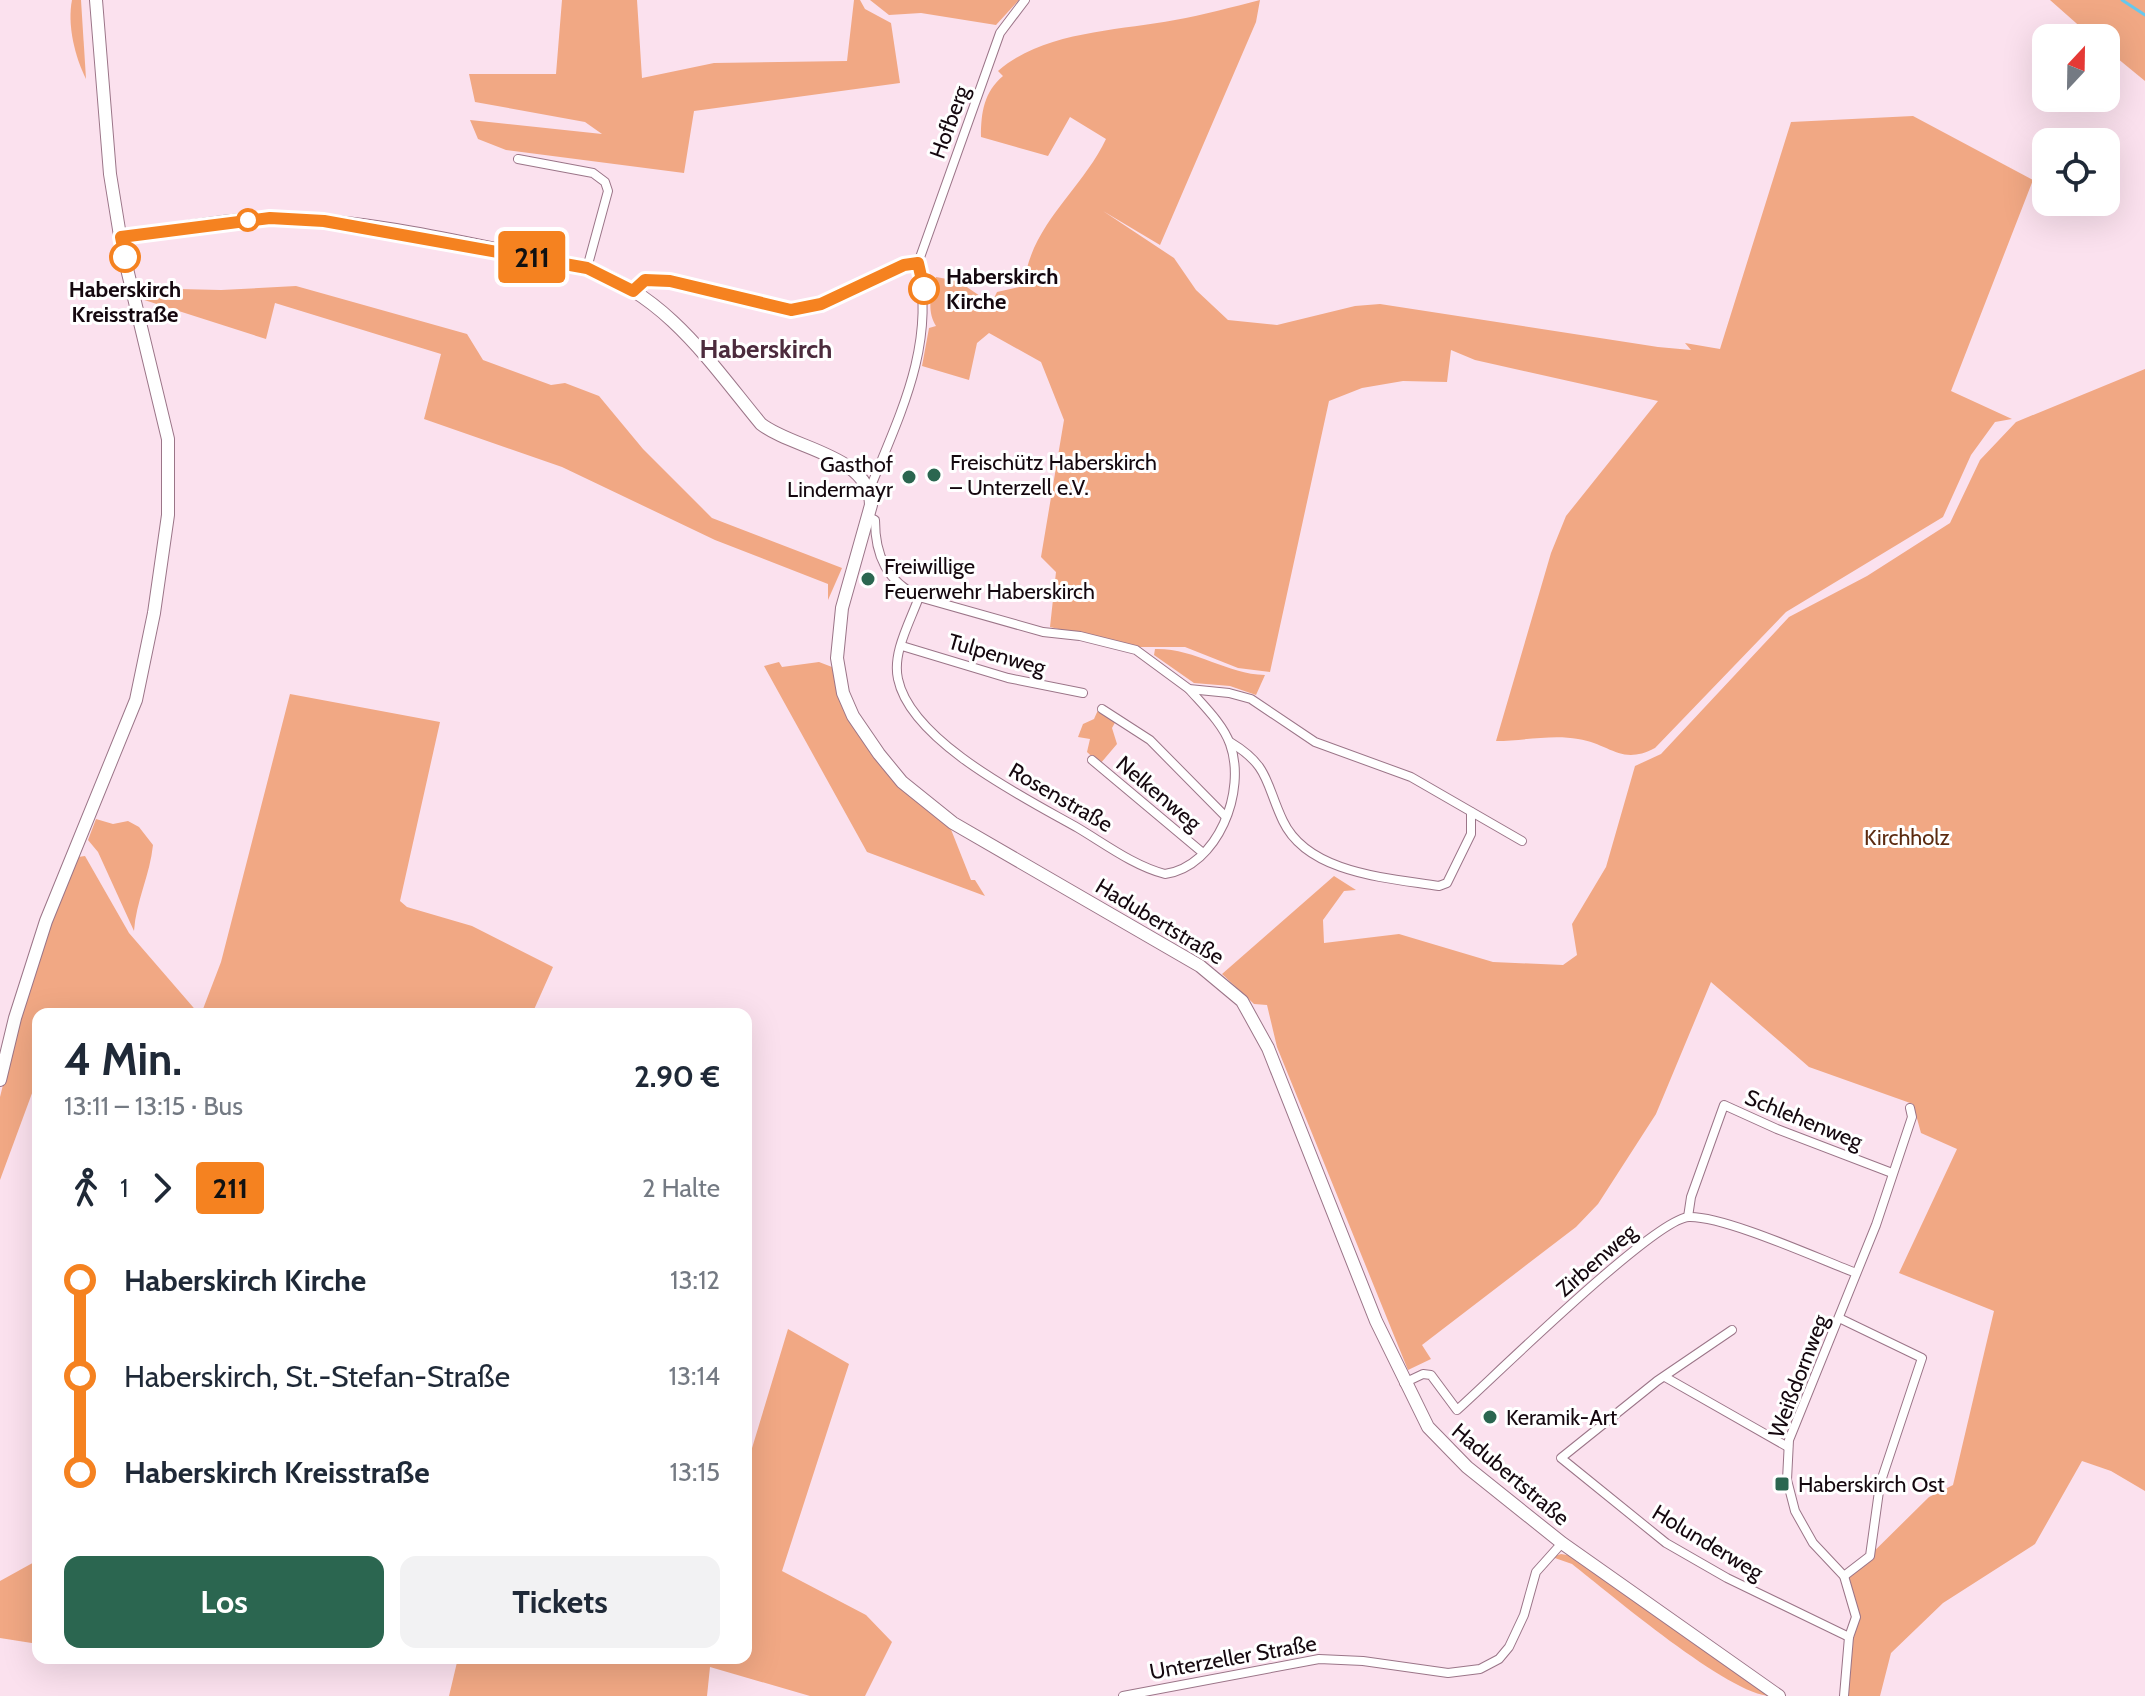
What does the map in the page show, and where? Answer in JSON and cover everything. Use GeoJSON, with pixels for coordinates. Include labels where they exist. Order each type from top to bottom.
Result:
{"type":"FeatureCollection","features":[{"type":"Feature","properties":{"kind":"street"},"geometry":{"type":"LineString","coordinates":[[0,1080],[15,1018],[46,921],[136,700],[169,504],[168,439],[121,237],[102,101],[96,0]]}},
{"type":"Feature","properties":{"kind":"street","name":"Hofberg"},"geometry":{"type":"LineString","coordinates":[[918,263],[1000,33],[1025,0]]}},
{"type":"Feature","properties":{"kind":"street"},"geometry":{"type":"LineString","coordinates":[[518,159],[593,173],[605,182],[608,191],[587,268]]}},
{"type":"Feature","properties":{"kind":"street"},"geometry":{"type":"LineString","coordinates":[[121,237],[248,220],[298,219],[355,225],[587,268],[633,291],[684,329],[761,424],[794,444],[832,455],[851,468],[869,491],[900,421],[916,371],[924,326],[924,289],[918,263],[882,274],[821,304],[791,310],[670,281],[645,280],[633,291]]}},
{"type":"Feature","properties":{"kind":"street","name":"Hadubertstraße"},"geometry":{"type":"LineString","coordinates":[[869,491],[869,517],[838,631],[839,671],[853,716],[902,782],[953,823],[1200,966],[1242,1001],[1268,1048],[1404,1383],[1428,1427],[1445,1447],[1562,1543],[1779,1696]]}},
{"type":"Feature","properties":{"kind":"street"},"geometry":{"type":"LineString","coordinates":[[869,517],[875,520],[881,562],[900,588],[919,597],[1043,632],[1080,636],[1128,647],[1151,659],[1189,689],[1230,742],[1252,755],[1267,776],[1288,830],[1342,869],[1439,886],[1447,883],[1471,834],[1471,812]]}},
{"type":"Feature","properties":{"kind":"street","name":"Rosenstraße"},"geometry":{"type":"LineString","coordinates":[[919,597],[896,663],[898,678],[918,714],[937,736],[1006,788],[1159,872],[1175,872],[1193,864],[1226,817],[1235,787],[1230,742]]}},
{"type":"Feature","properties":{"kind":"street","name":"Tulpenweg"},"geometry":{"type":"LineString","coordinates":[[902,646],[1008,678],[1083,693]]}},
{"type":"Feature","properties":{"kind":"street"},"geometry":{"type":"LineString","coordinates":[[1189,689],[1229,693],[1251,699],[1315,742],[1411,777],[1471,812],[1486,817],[1522,841]]}},
{"type":"Feature","properties":{"kind":"street"},"geometry":{"type":"LineString","coordinates":[[1102,709],[1150,740],[1226,817]]}},
{"type":"Feature","properties":{"kind":"street","name":"Nelkenweg"},"geometry":{"type":"LineString","coordinates":[[1092,760],[1203,853]]}},
{"type":"Feature","properties":{"kind":"street","name":"Schlehenweg"},"geometry":{"type":"LineString","coordinates":[[1688,1217],[1691,1197],[1724,1105],[1892,1173]]}},
{"type":"Feature","properties":{"kind":"street","name":"Weißdornweg"},"geometry":{"type":"LineString","coordinates":[[1844,1696],[1849,1637],[1856,1617],[1844,1576],[1813,1543],[1795,1511],[1787,1480],[1788,1447],[1892,1173],[1912,1117],[1910,1108]]}},
{"type":"Feature","properties":{"kind":"street"},"geometry":{"type":"LineString","coordinates":[[1688,1217],[1713,1221],[1856,1273]]}},
{"type":"Feature","properties":{"kind":"street","name":"Zirbenweg"},"geometry":{"type":"LineString","coordinates":[[1404,1383],[1431,1375],[1457,1410],[1631,1253],[1666,1225],[1688,1217]]}},
{"type":"Feature","properties":{"kind":"street"},"geometry":{"type":"LineString","coordinates":[[1839,1318],[1922,1358],[1880,1484],[1870,1556],[1844,1576]]}},
{"type":"Feature","properties":{"kind":"street"},"geometry":{"type":"LineString","coordinates":[[1732,1330],[1665,1377],[1788,1447]]}},
{"type":"Feature","properties":{"kind":"street","name":"Holunderweg"},"geometry":{"type":"LineString","coordinates":[[1665,1377],[1561,1458],[1666,1543],[1727,1578],[1849,1637]]}},
{"type":"Feature","properties":{"kind":"street","name":"Unterzeller Straße"},"geometry":{"type":"LineString","coordinates":[[1123,1696],[1319,1659],[1363,1661],[1448,1673],[1480,1669],[1499,1659],[1509,1647],[1524,1615],[1536,1572],[1562,1543]]}},
{"type":"Feature","properties":{"kind":"green space"},"geometry":{"type":"Polygon","coordinates":[[[72,0],[81,0],[86,79],[73,41],[72,0]]]}},
{"type":"Feature","properties":{"kind":"green space"},"geometry":{"type":"Polygon","coordinates":[[[562,0],[637,0],[642,78],[714,63],[847,61],[854,0],[860,0],[865,9],[891,23],[900,83],[694,111],[684,173],[506,150],[478,139],[470,120],[602,134],[585,122],[475,102],[469,74],[556,74],[562,0]]]}},
{"type":"Feature","properties":{"kind":"green space"},"geometry":{"type":"Polygon","coordinates":[[[870,0],[1019,0],[996,25],[921,13],[889,15],[870,0]]]}},
{"type":"Feature","properties":{"kind":"green space"},"geometry":{"type":"Polygon","coordinates":[[[1260,0],[1256,22],[1160,245],[1103,211],[1174,258],[1196,290],[1228,320],[1277,325],[1355,306],[1380,304],[1658,347],[1691,350],[1685,343],[1720,349],[1791,122],[1913,116],[2032,179],[1951,391],[2012,419],[1995,422],[1971,455],[1943,517],[1786,612],[1655,748],[1643,753],[1624,754],[1568,738],[1496,741],[1551,553],[1566,516],[1658,401],[1475,360],[1451,350],[1447,382],[1403,381],[1362,388],[1329,401],[1270,672],[1238,668],[1185,647],[1136,647],[1050,627],[1056,572],[1041,557],[1064,420],[1041,362],[989,333],[977,343],[969,380],[922,366],[929,328],[936,326],[931,315],[932,289],[936,277],[958,281],[980,296],[994,298],[997,292],[1024,286],[1028,265],[1046,227],[1106,139],[1070,117],[1048,156],[981,137],[985,103],[1003,76],[998,71],[1016,58],[1059,40],[1186,18],[1260,0]]]}},
{"type":"Feature","properties":{"kind":"green space"},"geometry":{"type":"Polygon","coordinates":[[[2050,0],[2145,0],[2145,81],[2120,60],[2120,24],[2077,24],[2050,0]]]}},
{"type":"Feature","properties":{"kind":"green space"},"geometry":{"type":"Polygon","coordinates":[[[296,286],[467,334],[483,360],[551,385],[565,383],[599,396],[643,449],[712,518],[842,568],[828,600],[828,584],[715,540],[562,467],[424,419],[441,354],[275,303],[266,339],[138,298],[137,288],[221,290],[296,286]]]}},
{"type":"Feature","properties":{"kind":"green space","name":"Kirchholz"},"geometry":{"type":"Polygon","coordinates":[[[2145,369],[2145,1491],[2111,1471],[2082,1461],[2035,1544],[1943,1603],[1891,1653],[1880,1696],[1847,1696],[1853,1637],[1859,1617],[1848,1577],[1929,1497],[1953,1485],[1994,1311],[1899,1273],[1957,1149],[1921,1133],[1913,1104],[1809,1067],[1711,982],[1656,1114],[1598,1204],[1576,1227],[1422,1345],[1431,1359],[1408,1370],[1277,1047],[1267,1005],[1254,1004],[1222,974],[1334,876],[1356,890],[1344,891],[1323,920],[1324,943],[1399,934],[1493,962],[1563,965],[1577,955],[1572,924],[1606,867],[1635,766],[1661,754],[1789,617],[1867,576],[1950,523],[1980,460],[2016,422],[2145,369]]]}},
{"type":"Feature","properties":{"kind":"green space"},"geometry":{"type":"Polygon","coordinates":[[[1155,649],[1184,652],[1251,674],[1265,675],[1256,695],[1230,686],[1194,683],[1154,655],[1155,649]]]}},
{"type":"Feature","properties":{"kind":"green space"},"geometry":{"type":"Polygon","coordinates":[[[779,662],[782,667],[819,662],[832,667],[852,719],[950,827],[971,880],[975,880],[985,896],[867,852],[764,666],[779,662]]]}},
{"type":"Feature","properties":{"kind":"green space"},"geometry":{"type":"Polygon","coordinates":[[[290,694],[440,722],[400,901],[407,907],[472,926],[553,967],[535,1008],[203,1008],[221,962],[290,694]]]}},
{"type":"Feature","properties":{"kind":"green space"},"geometry":{"type":"Polygon","coordinates":[[[1098,710],[1117,719],[1112,728],[1117,744],[1100,764],[1087,752],[1090,739],[1078,737],[1083,724],[1094,719],[1098,710]]]}},
{"type":"Feature","properties":{"kind":"green space"},"geometry":{"type":"Polygon","coordinates":[[[96,819],[113,824],[128,821],[139,827],[153,845],[134,931],[98,852],[88,840],[96,819]]]}},
{"type":"Feature","properties":{"kind":"green space"},"geometry":{"type":"Polygon","coordinates":[[[85,856],[129,933],[194,1008],[32,1008],[32,1093],[0,1180],[0,1097],[19,1020],[51,923],[78,857],[85,856]]]}},
{"type":"Feature","properties":{"kind":"green space"},"geometry":{"type":"Polygon","coordinates":[[[788,1329],[849,1364],[782,1571],[866,1615],[892,1642],[865,1696],[810,1696],[710,1667],[707,1696],[449,1696],[457,1664],[752,1664],[752,1448],[788,1329]]]}},
{"type":"Feature","properties":{"kind":"green space"},"geometry":{"type":"Polygon","coordinates":[[[1561,1554],[1573,1556],[1771,1696],[1752,1692],[1700,1662],[1572,1564],[1552,1557],[1561,1554]]]}},
{"type":"Feature","properties":{"kind":"green space"},"geometry":{"type":"Polygon","coordinates":[[[32,1563],[32,1643],[0,1638],[0,1581],[32,1563]]]}},
{"type":"Feature","properties":{"kind":"waterway"},"geometry":{"type":"LineString","coordinates":[[2122,0],[2145,15]]}},
{"type":"Feature","properties":{"kind":"bus line","name":"211"},"geometry":{"type":"LineString","coordinates":[[125,257],[121,237],[248,220],[298,219],[355,225],[587,268],[619,281],[633,291],[645,280],[670,281],[791,310],[821,304],[904,265],[918,263],[924,289]]}},
{"type":"Feature","properties":{"kind":"place","name":"Haberskirch Kreisstraße"},"geometry":{"type":"Point","coordinates":[125,257]}},
{"type":"Feature","properties":{"kind":"place","name":"Haberskirch Kirche"},"geometry":{"type":"Point","coordinates":[924,289]}},
{"type":"Feature","properties":{"kind":"place","name":"Freischütz Haberskirch – Unterzell e.V."},"geometry":{"type":"Point","coordinates":[934,475]}},
{"type":"Feature","properties":{"kind":"place","name":"Gasthof Lindermayr"},"geometry":{"type":"Point","coordinates":[909,477]}},
{"type":"Feature","properties":{"kind":"place","name":"Freiwillige Feuerwehr Haberskirch"},"geometry":{"type":"Point","coordinates":[868,579]}},
{"type":"Feature","properties":{"kind":"place","name":"Keramik-Art"},"geometry":{"type":"Point","coordinates":[1490,1417]}},
{"type":"Feature","properties":{"kind":"place","name":"Haberskirch Ost"},"geometry":{"type":"Point","coordinates":[1782,1484]}},
{"type":"Feature","properties":{"kind":"district","name":"Haberskirch"},"geometry":{"type":"Point","coordinates":[766,349]}}]}
